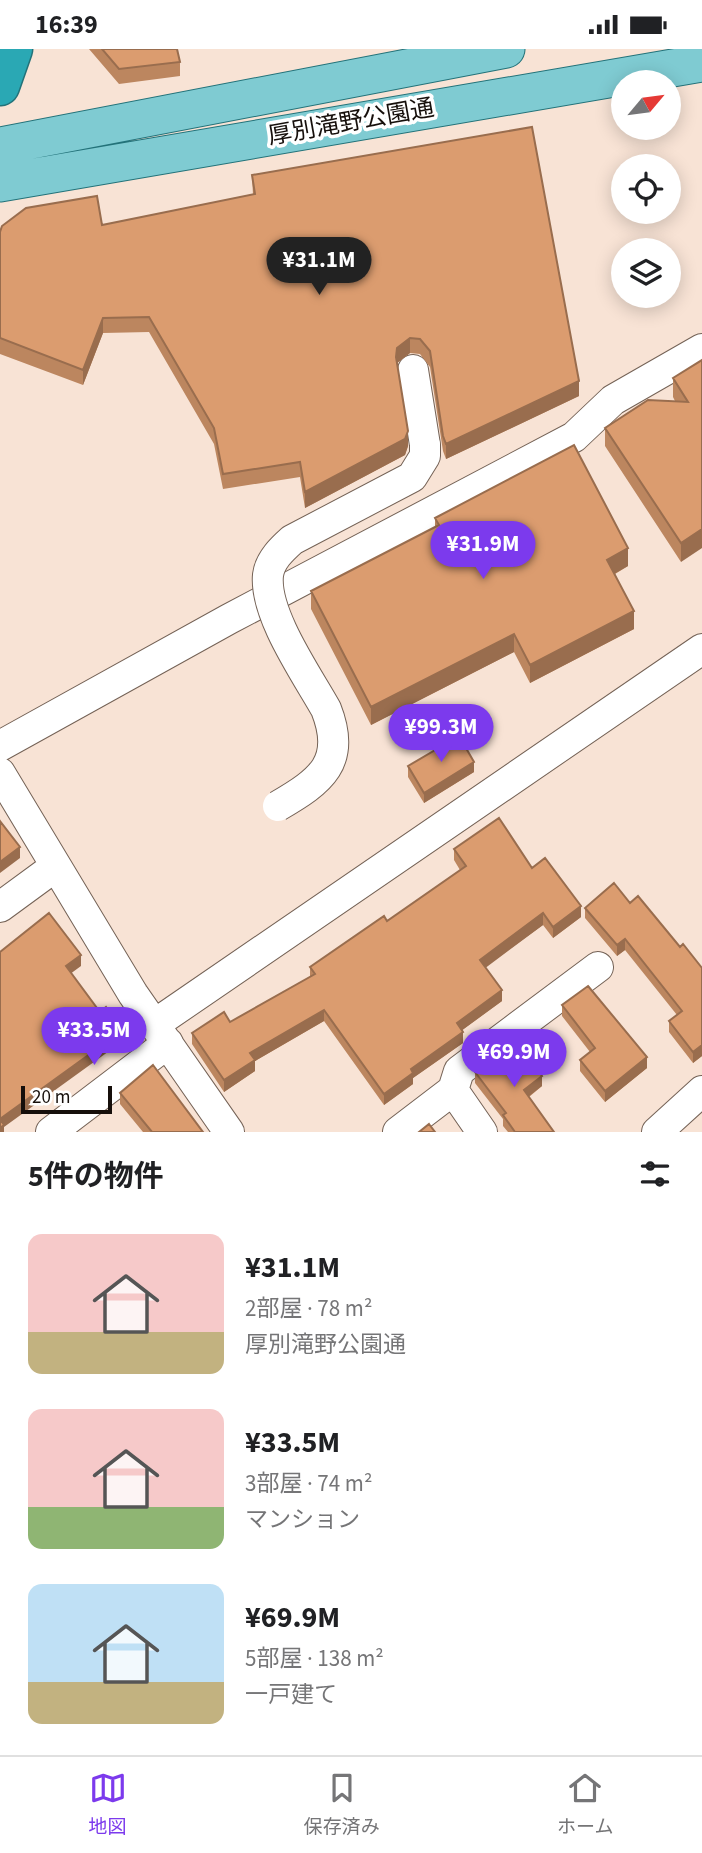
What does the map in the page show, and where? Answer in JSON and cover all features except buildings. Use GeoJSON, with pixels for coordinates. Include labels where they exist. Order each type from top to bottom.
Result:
{"type":"FeatureCollection","features":[{"type":"Feature","properties":{"kind":"highway"},"geometry":{"type":"LineString","coordinates":[[0,86],[13,49]]}},
{"type":"Feature","properties":{"kind":"main road"},"geometry":{"type":"LineString","coordinates":[[504,49],[512,94]]}},
{"type":"Feature","properties":{"kind":"main road","name":"厚別滝野公園通"},"geometry":{"type":"LineString","coordinates":[[0,146],[504,49]]}},
{"type":"Feature","properties":{"kind":"main road","name":"厚別滝野公園通"},"geometry":{"type":"LineString","coordinates":[[0,183],[702,63]]}},
{"type":"Feature","properties":{"kind":"street"},"geometry":{"type":"LineString","coordinates":[[0,746],[229,619],[574,437],[613,400],[702,349]]}},
{"type":"Feature","properties":{"kind":"street"},"geometry":{"type":"LineString","coordinates":[[272,809],[309,788],[322,776],[333,757],[333,741],[332,725],[326,709],[269,598],[268,573],[277,554],[292,540],[412,478],[425,456],[413,370]]}},
{"type":"Feature","properties":{"kind":"street"},"geometry":{"type":"LineString","coordinates":[[51,1132],[161,1033],[702,649]]}},
{"type":"Feature","properties":{"kind":"street"},"geometry":{"type":"LineString","coordinates":[[0,773],[134,994],[229,1132]]}},
{"type":"Feature","properties":{"kind":"street"},"geometry":{"type":"LineString","coordinates":[[0,907],[56,866]]}},
{"type":"Feature","properties":{"kind":"street"},"geometry":{"type":"LineString","coordinates":[[398,1132],[453,1090],[459,1071],[598,967]]}},
{"type":"Feature","properties":{"kind":"street"},"geometry":{"type":"LineString","coordinates":[[453,1090],[482,1132]]}},
{"type":"Feature","properties":{"kind":"street"},"geometry":{"type":"LineString","coordinates":[[657,1132],[702,1091]]}}]}
